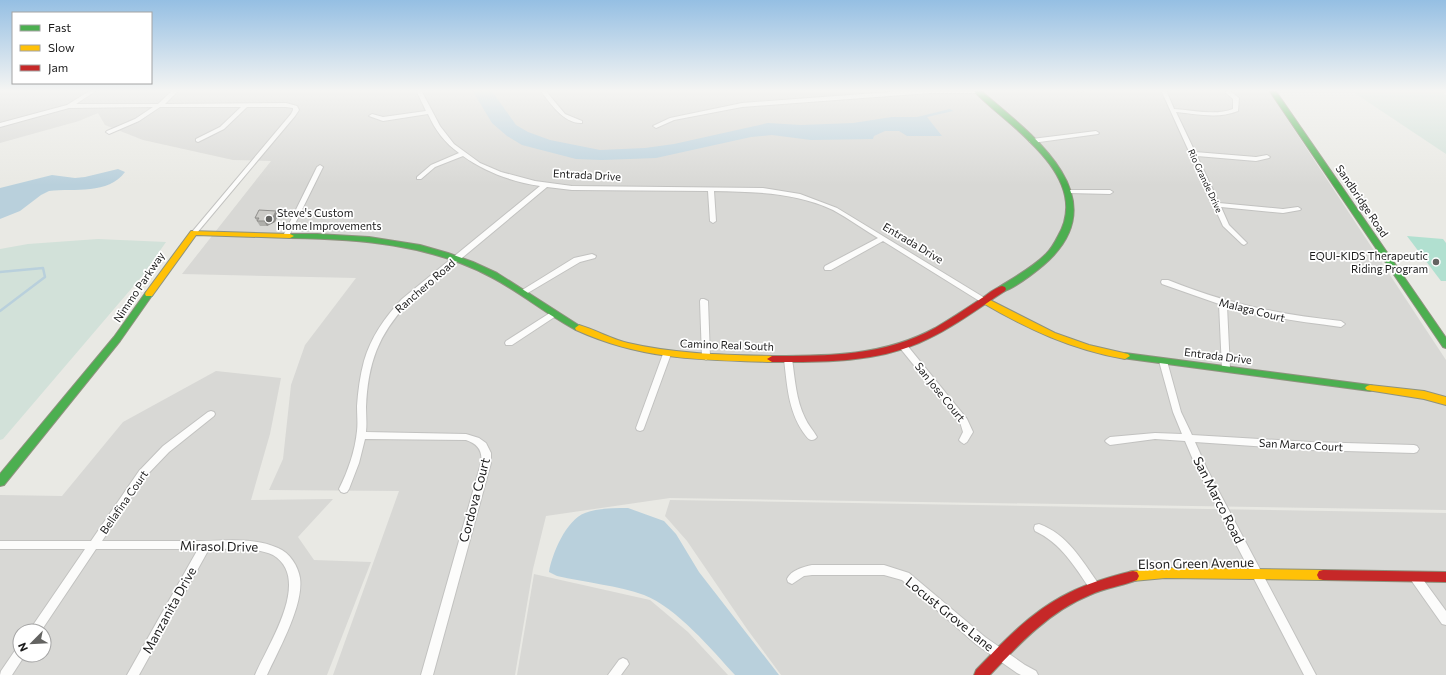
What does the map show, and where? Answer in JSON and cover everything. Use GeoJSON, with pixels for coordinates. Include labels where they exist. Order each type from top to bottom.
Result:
{"type":"FeatureCollection","features":[{"type":"Feature","properties":{"kind":"street"},"geometry":{"type":"LineString","coordinates":[[0,125],[13,122]]}},
{"type":"Feature","properties":{"kind":"street"},"geometry":{"type":"LineString","coordinates":[[109,132],[135,122]]}},
{"type":"Feature","properties":{"kind":"street"},"geometry":{"type":"LineString","coordinates":[[198,140],[222,128],[229,122]]}},
{"type":"Feature","properties":{"kind":"street","name":"Nimmo Parkway"},"geometry":{"type":"LineString","coordinates":[[0,482],[135,316],[167,266],[288,122]]}},
{"type":"Feature","properties":{"kind":"street","name":"Entrada Drive"},"geometry":{"type":"LineString","coordinates":[[436,122],[444,136],[462,154],[487,168],[516,178],[545,185],[588,189],[763,190],[798,195],[835,209],[1021,322],[1071,343],[1105,353],[1424,395],[1446,401]]}},
{"type":"Feature","properties":{"kind":"street"},"geometry":{"type":"LineString","coordinates":[[656,126],[665,122]]}},
{"type":"Feature","properties":{"kind":"street","name":"Camino Real South"},"geometry":{"type":"LineString","coordinates":[[194,233],[336,236],[377,239],[423,247],[458,258],[523,292],[553,314],[578,329],[611,342],[667,354],[706,357],[788,359],[838,358],[903,346],[932,333],[1037,265],[1058,245],[1067,230],[1071,218],[1072,208],[1070,192],[1065,180],[1053,161],[1011,122]]}},
{"type":"Feature","properties":{"kind":"street","name":"Rio Grande Drive"},"geometry":{"type":"LineString","coordinates":[[1177,122],[1227,228],[1244,243]]}},
{"type":"Feature","properties":{"kind":"street","name":"Sandbridge Road"},"geometry":{"type":"LineString","coordinates":[[1293,122],[1446,345]]}},
{"type":"Feature","properties":{"kind":"street"},"geometry":{"type":"LineString","coordinates":[[1032,141],[1073,135],[1096,134]]}},
{"type":"Feature","properties":{"kind":"street"},"geometry":{"type":"LineString","coordinates":[[419,178],[433,166],[462,154]]}},
{"type":"Feature","properties":{"kind":"street"},"geometry":{"type":"LineString","coordinates":[[1192,154],[1256,159],[1266,157]]}},
{"type":"Feature","properties":{"kind":"street"},"geometry":{"type":"LineString","coordinates":[[286,236],[320,167]]}},
{"type":"Feature","properties":{"kind":"street","name":"Ranchero Road"},"geometry":{"type":"LineString","coordinates":[[344,489],[356,457],[361,435],[363,383],[368,361],[379,333],[405,301],[545,185]]}},
{"type":"Feature","properties":{"kind":"street"},"geometry":{"type":"LineString","coordinates":[[711,189],[713,221]]}},
{"type":"Feature","properties":{"kind":"street"},"geometry":{"type":"LineString","coordinates":[[1070,192],[1110,192]]}},
{"type":"Feature","properties":{"kind":"street"},"geometry":{"type":"LineString","coordinates":[[1216,205],[1283,211],[1298,209]]}},
{"type":"Feature","properties":{"kind":"street"},"geometry":{"type":"LineString","coordinates":[[828,268],[883,238]]}},
{"type":"Feature","properties":{"kind":"street"},"geometry":{"type":"LineString","coordinates":[[523,292],[577,260],[592,256]]}},
{"type":"Feature","properties":{"kind":"street","name":"Malaga Court"},"geometry":{"type":"LineString","coordinates":[[1165,282],[1223,303],[1286,318],[1341,324]]}},
{"type":"Feature","properties":{"kind":"street"},"geometry":{"type":"LineString","coordinates":[[704,301],[706,357]]}},
{"type":"Feature","properties":{"kind":"street"},"geometry":{"type":"LineString","coordinates":[[1223,303],[1226,369]]}},
{"type":"Feature","properties":{"kind":"street"},"geometry":{"type":"LineString","coordinates":[[509,343],[553,314]]}},
{"type":"Feature","properties":{"kind":"street","name":"San Jose Court"},"geometry":{"type":"LineString","coordinates":[[903,346],[964,421],[968,432],[964,440]]}},
{"type":"Feature","properties":{"kind":"street"},"geometry":{"type":"LineString","coordinates":[[640,428],[667,354]]}},
{"type":"Feature","properties":{"kind":"street"},"geometry":{"type":"LineString","coordinates":[[788,359],[795,409],[805,428],[812,437]]}},
{"type":"Feature","properties":{"kind":"street","name":"San Marco Road"},"geometry":{"type":"LineString","coordinates":[[1163,361],[1177,412],[1188,438],[1310,675]]}},
{"type":"Feature","properties":{"kind":"street","name":"Entrada Drive"},"geometry":{"type":"LineString","coordinates":[[1424,395],[1446,394]]}},
{"type":"Feature","properties":{"kind":"street","name":"Bellafina Court"},"geometry":{"type":"LineString","coordinates":[[94,545],[149,466],[166,449],[211,414]]}},
{"type":"Feature","properties":{"kind":"street","name":"Cordova Court"},"geometry":{"type":"LineString","coordinates":[[361,435],[466,437],[479,442],[486,452],[486,463],[427,675]]}},
{"type":"Feature","properties":{"kind":"street","name":"San Marco Court"},"geometry":{"type":"LineString","coordinates":[[1110,442],[1155,436],[1311,446],[1414,449]]}},
{"type":"Feature","properties":{"kind":"street"},"geometry":{"type":"LineString","coordinates":[[1039,528],[1046,530],[1060,540],[1094,586]]}},
{"type":"Feature","properties":{"kind":"street","name":"Mirasol Drive"},"geometry":{"type":"LineString","coordinates":[[0,545],[264,546],[282,554],[293,568],[296,577],[294,596],[261,675]]}},
{"type":"Feature","properties":{"kind":"street"},"geometry":{"type":"LineString","coordinates":[[40,623],[94,545]]}},
{"type":"Feature","properties":{"kind":"street","name":"Manzanita Drive"},"geometry":{"type":"LineString","coordinates":[[132,675],[206,545]]}},
{"type":"Feature","properties":{"kind":"street","name":"Locust Grove Lane"},"geometry":{"type":"LineString","coordinates":[[792,579],[802,572],[812,570],[884,570],[894,572],[913,581],[1000,654],[1032,675]]}},
{"type":"Feature","properties":{"kind":"street","name":"Elson Green Avenue"},"geometry":{"type":"LineString","coordinates":[[981,675],[1038,617],[1058,603],[1094,586],[1141,575],[1165,573],[1446,577]]}},
{"type":"Feature","properties":{"kind":"street"},"geometry":{"type":"LineString","coordinates":[[1415,577],[1446,620]]}},
{"type":"Feature","properties":{"kind":"street"},"geometry":{"type":"LineString","coordinates":[[5,675],[13,663]]}},
{"type":"Feature","properties":{"kind":"street"},"geometry":{"type":"LineString","coordinates":[[614,675],[623,664]]}},
{"type":"Feature","properties":{"kind":"shaded area"},"geometry":{"type":"Polygon","coordinates":[[[0,122],[77,122],[0,143],[0,122]]]}},
{"type":"Feature","properties":{"kind":"shaded area"},"geometry":{"type":"Polygon","coordinates":[[[103,122],[1289,122],[1446,360],[1446,510],[670,498],[546,516],[533,569],[515,675],[333,675],[399,491],[269,490],[283,459],[291,385],[305,345],[356,278],[182,274],[271,161],[233,160],[143,140],[105,125],[103,122]]]}},
{"type":"Feature","properties":{"kind":"shaded area"},"geometry":{"type":"Polygon","coordinates":[[[1397,122],[1446,122],[1446,154],[1397,122]]]}},
{"type":"Feature","properties":{"kind":"shaded area"},"geometry":{"type":"Polygon","coordinates":[[[98,239],[166,242],[143,275],[3,439],[0,440],[0,249],[28,244],[98,239]]]}},
{"type":"Feature","properties":{"kind":"shaded area"},"geometry":{"type":"Polygon","coordinates":[[[216,371],[281,378],[270,434],[251,500],[333,499],[298,537],[314,560],[371,562],[327,675],[0,675],[0,495],[62,496],[123,422],[216,371]]]}},
{"type":"Feature","properties":{"kind":"shaded area"},"geometry":{"type":"Polygon","coordinates":[[[670,500],[1446,513],[1446,675],[781,675],[747,629],[687,541],[665,516],[670,500]]]}},
{"type":"Feature","properties":{"kind":"shaded area"},"geometry":{"type":"Polygon","coordinates":[[[534,574],[650,600],[688,632],[728,675],[517,675],[534,574]]]}},
{"type":"Feature","properties":{"kind":"green space","name":"EQUI-KIDS Therapeutic Riding Program"},"geometry":{"type":"Polygon","coordinates":[[[1407,236],[1443,239],[1446,243],[1446,281],[1441,281],[1407,236]]]}},
{"type":"Feature","properties":{"kind":"water"},"geometry":{"type":"Polygon","coordinates":[[[491,122],[514,122],[516,125],[528,132],[550,140],[600,150],[645,148],[674,144],[768,123],[801,125],[863,122],[931,122],[942,136],[907,136],[899,131],[885,131],[874,136],[873,139],[811,140],[772,135],[751,137],[656,158],[602,160],[576,159],[522,145],[507,136],[491,122]]]}},
{"type":"Feature","properties":{"kind":"water"},"geometry":{"type":"Polygon","coordinates":[[[118,169],[125,172],[110,184],[90,189],[49,191],[41,195],[20,211],[0,219],[0,188],[52,175],[75,178],[118,169]]]}},
{"type":"Feature","properties":{"kind":"water"},"geometry":{"type":"Polygon","coordinates":[[[628,508],[664,521],[676,534],[699,572],[779,675],[735,675],[693,630],[669,609],[656,601],[634,592],[557,576],[549,572],[553,556],[561,538],[578,517],[596,510],[628,508]]]}},
{"type":"Feature","properties":{"kind":"building"},"geometry":{"type":"Polygon","coordinates":[[[259,210],[276,211],[273,217],[264,221],[257,221],[259,218],[255,218],[259,210]]]}},
{"type":"Feature","properties":{"kind":"waterway"},"geometry":{"type":"LineString","coordinates":[[0,272],[43,268],[45,277],[0,311]]}},
{"type":"Feature","properties":{"kind":"traffic: fast"},"geometry":{"type":"LineString","coordinates":[[1002,289],[1037,266],[1055,249],[1068,225],[1070,202],[1064,181],[1050,160],[1033,140],[1012,122]]}},
{"type":"Feature","properties":{"kind":"traffic: fast"},"geometry":{"type":"LineString","coordinates":[[1293,122],[1446,345]]}},
{"type":"Feature","properties":{"kind":"traffic: fast"},"geometry":{"type":"LineString","coordinates":[[290,236],[369,239],[420,248],[446,255],[494,275],[557,316],[579,328]]}},
{"type":"Feature","properties":{"kind":"traffic: fast"},"geometry":{"type":"LineString","coordinates":[[0,482],[117,339],[149,294]]}},
{"type":"Feature","properties":{"kind":"traffic: fast"},"geometry":{"type":"LineString","coordinates":[[1125,356],[1370,388]]}},
{"type":"Feature","properties":{"kind":"traffic: slow"},"geometry":{"type":"LineString","coordinates":[[149,294],[194,233],[290,236]]}},
{"type":"Feature","properties":{"kind":"traffic: slow"},"geometry":{"type":"LineString","coordinates":[[984,300],[1017,319],[1052,335],[1088,348],[1125,356]]}},
{"type":"Feature","properties":{"kind":"traffic: slow"},"geometry":{"type":"LineString","coordinates":[[579,328],[625,346],[649,351],[723,358],[772,359]]}},
{"type":"Feature","properties":{"kind":"traffic: slow"},"geometry":{"type":"LineString","coordinates":[[1370,388],[1424,395],[1446,401]]}},
{"type":"Feature","properties":{"kind":"traffic: slow"},"geometry":{"type":"LineString","coordinates":[[1133,576],[1165,573],[1323,575]]}},
{"type":"Feature","properties":{"kind":"traffic: jam"},"geometry":{"type":"LineString","coordinates":[[772,359],[846,357],[882,352],[899,347],[939,330],[1002,289]]}},
{"type":"Feature","properties":{"kind":"traffic: jam"},"geometry":{"type":"LineString","coordinates":[[1323,575],[1446,577]]}},
{"type":"Feature","properties":{"kind":"traffic: jam"},"geometry":{"type":"LineString","coordinates":[[981,675],[1016,639],[1048,612],[1066,600],[1085,591],[1133,576]]}},
{"type":"Feature","properties":{"kind":"place","name":"Steve's Custom Home Improvements"},"geometry":{"type":"Point","coordinates":[269,219]}},
{"type":"Feature","properties":{"kind":"place","name":"EQUI-KIDS Therapeutic Riding Program"},"geometry":{"type":"Point","coordinates":[1436,262]}}]}
